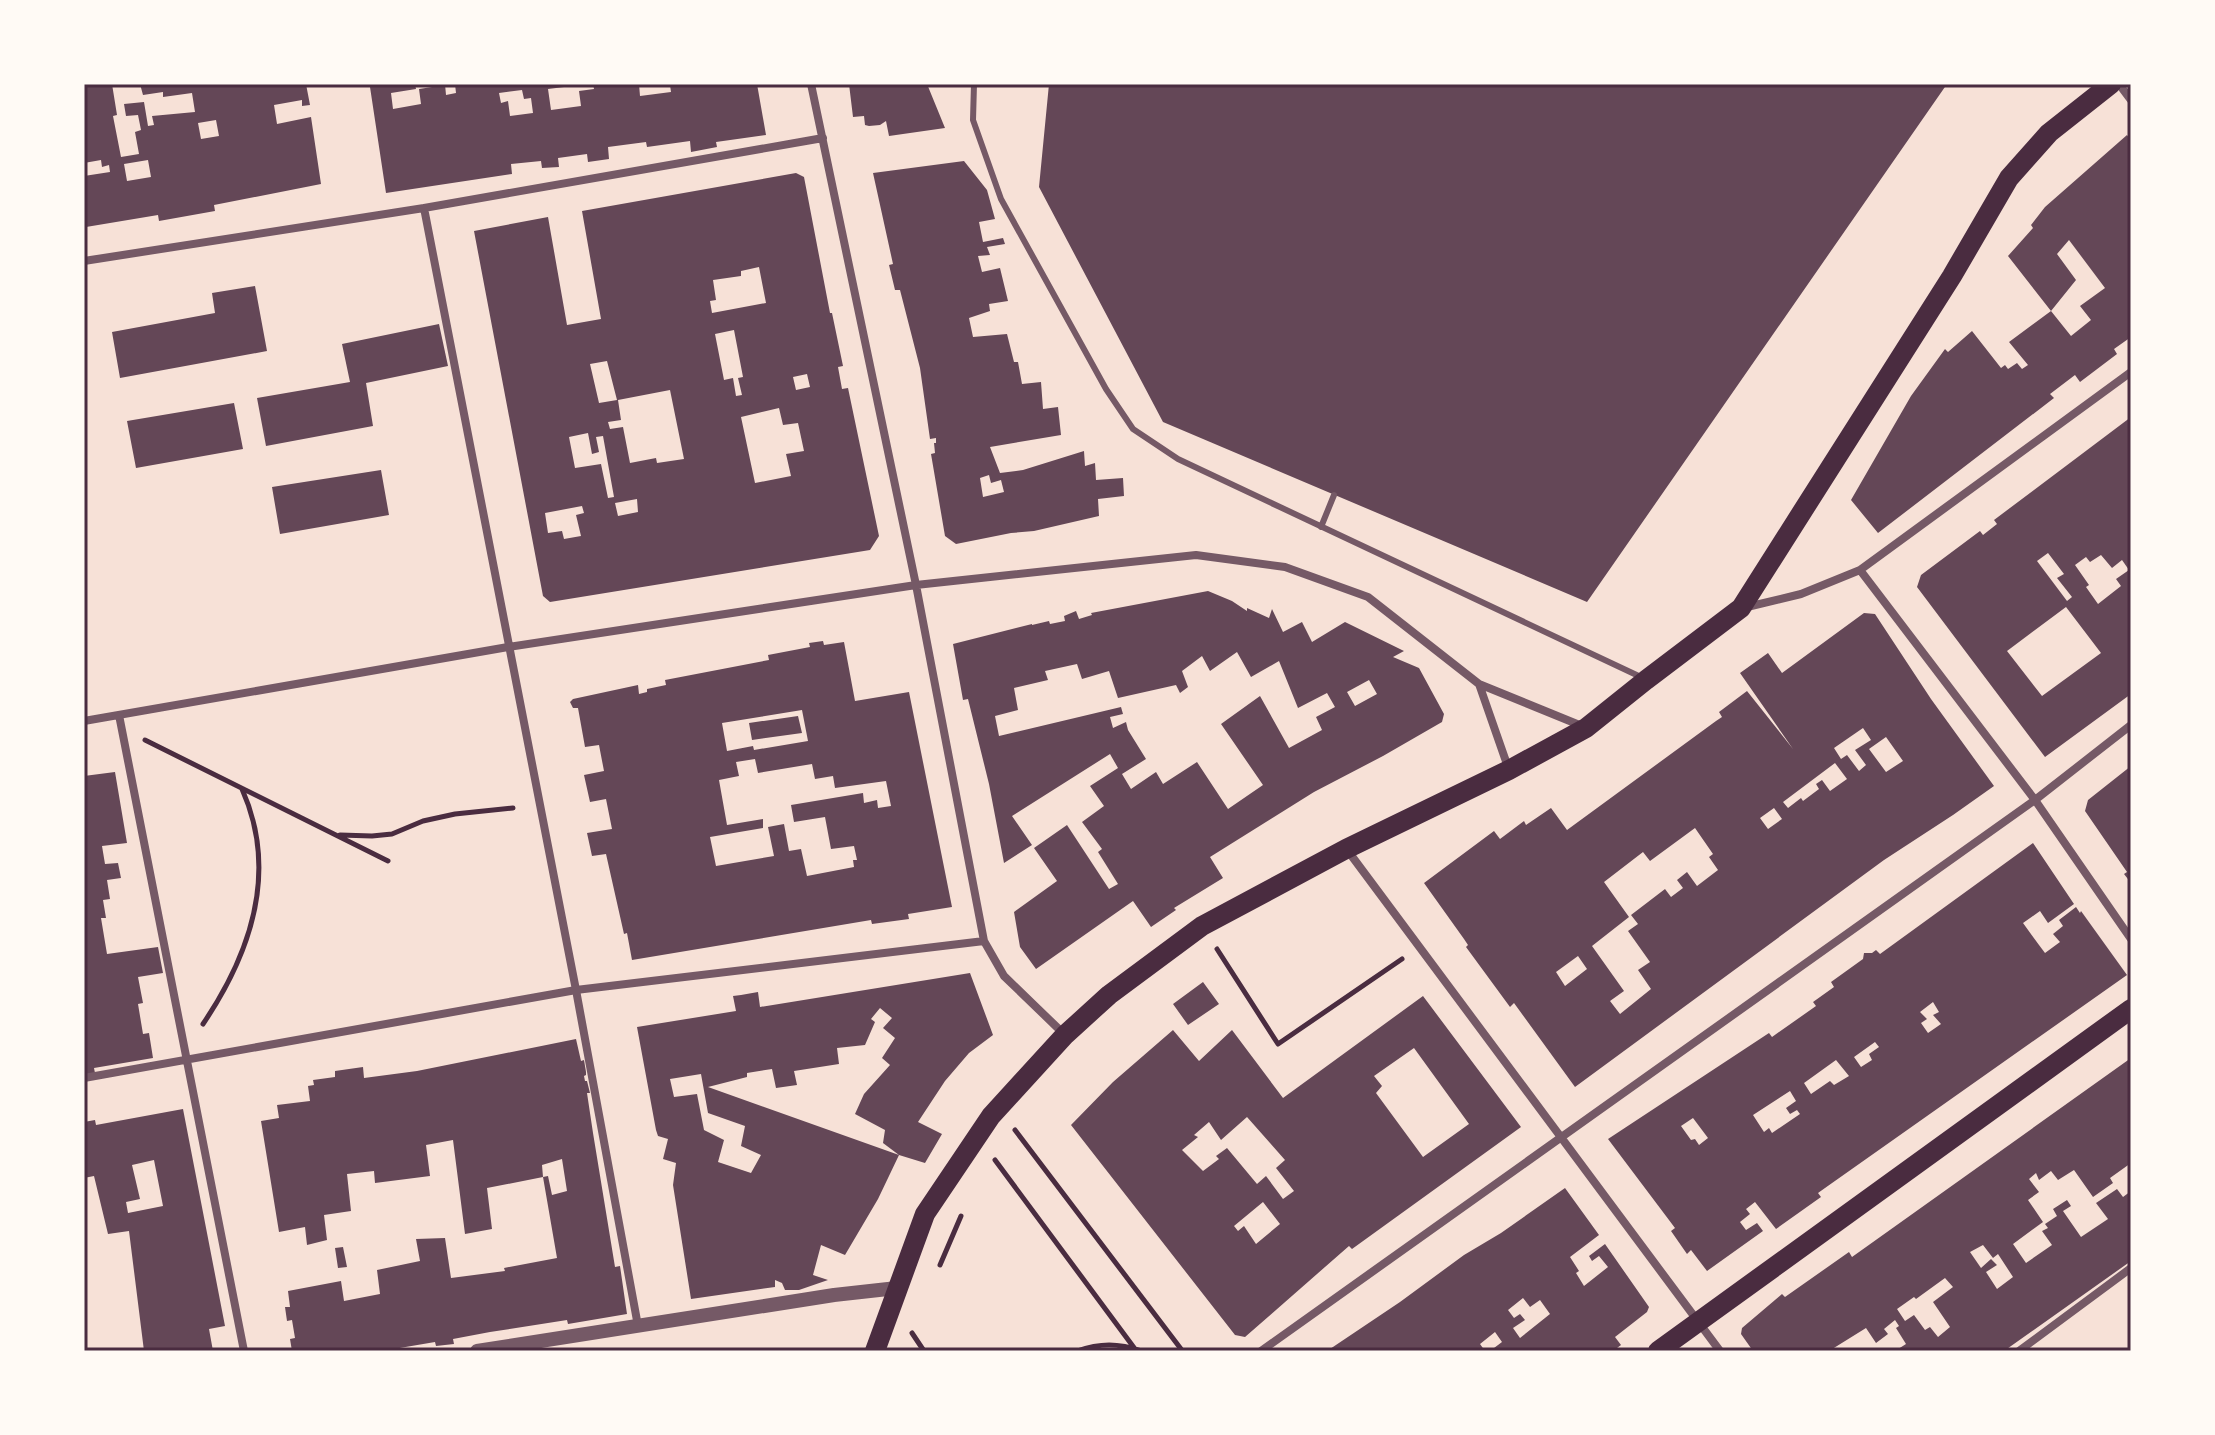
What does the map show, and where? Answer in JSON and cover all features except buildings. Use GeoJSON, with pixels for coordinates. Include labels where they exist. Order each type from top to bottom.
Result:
{"type":"FeatureCollection","features":[{"type":"Feature","properties":{"kind":"main road"},"geometry":{"type":"LineString","coordinates":[[875,1351],[925,1214],[991,1116],[1065,1035],[1109,995],[1202,926],[1346,849],[1509,770],[1586,728],[1741,608],[1952,276],[2009,178],[2049,133],[2111,84]]}},
{"type":"Feature","properties":{"kind":"main road"},"geometry":{"type":"LineString","coordinates":[[1658,1351],[2131,1009]]}},
{"type":"Feature","properties":{"kind":"street"},"geometry":{"type":"LineString","coordinates":[[811,84],[916,585],[984,941],[1004,976],[1065,1035]]}},
{"type":"Feature","properties":{"kind":"street"},"geometry":{"type":"LineString","coordinates":[[2119,84],[2131,100]]}},
{"type":"Feature","properties":{"kind":"street"},"geometry":{"type":"LineString","coordinates":[[84,261],[424,208],[823,138]]}},
{"type":"Feature","properties":{"kind":"street"},"geometry":{"type":"LineString","coordinates":[[424,208],[638,1326]]}},
{"type":"Feature","properties":{"kind":"street"},"geometry":{"type":"LineString","coordinates":[[1741,608],[1801,594],[1860,570],[2131,372]]}},
{"type":"Feature","properties":{"kind":"street"},"geometry":{"type":"LineString","coordinates":[[84,721],[508,647],[916,585],[1196,555],[1285,567],[1368,597],[1479,684],[1586,728]]}},
{"type":"Feature","properties":{"kind":"street"},"geometry":{"type":"LineString","coordinates":[[1860,570],[2035,800],[2131,939]]}},
{"type":"Feature","properties":{"kind":"street"},"geometry":{"type":"LineString","coordinates":[[1479,684],[1509,770]]}},
{"type":"Feature","properties":{"kind":"street"},"geometry":{"type":"LineString","coordinates":[[119,715],[244,1351]]}},
{"type":"Feature","properties":{"kind":"street"},"geometry":{"type":"LineString","coordinates":[[1261,1351],[2035,800],[2131,725]]}},
{"type":"Feature","properties":{"kind":"street"},"geometry":{"type":"LineString","coordinates":[[1346,849],[1720,1351]]}},
{"type":"Feature","properties":{"kind":"street"},"geometry":{"type":"LineString","coordinates":[[84,1078],[576,990],[984,941]]}},
{"type":"Feature","properties":{"kind":"street"},"geometry":{"type":"LineString","coordinates":[[2019,1351],[2131,1268]]}},
{"type":"Feature","properties":{"kind":"street"},"geometry":{"type":"LineString","coordinates":[[477,1351],[834,1295],[897,1288]]}},
{"type":"Feature","properties":{"kind":"lane"},"geometry":{"type":"LineString","coordinates":[[974,84],[973,120],[1001,199],[1106,389],[1133,429],[1178,459],[1646,680]]}},
{"type":"Feature","properties":{"kind":"lane"},"geometry":{"type":"LineString","coordinates":[[1321,527],[1334,495]]}},
{"type":"Feature","properties":{"kind":"path"},"geometry":{"type":"LineString","coordinates":[[126,746],[146,740],[388,861]]}},
{"type":"Feature","properties":{"kind":"path"},"geometry":{"type":"LineString","coordinates":[[202,1026],[240,958],[251,929],[257,897],[258,840],[255,822],[242,788]]}},
{"type":"Feature","properties":{"kind":"path"},"geometry":{"type":"LineString","coordinates":[[335,834],[392,834],[423,821],[455,814],[513,808]]}},
{"type":"Feature","properties":{"kind":"path"},"geometry":{"type":"LineString","coordinates":[[1202,926],[1278,1044],[1419,947]]}},
{"type":"Feature","properties":{"kind":"path"},"geometry":{"type":"LineString","coordinates":[[1009,1123],[1180,1350]]}},
{"type":"Feature","properties":{"kind":"path"},"geometry":{"type":"LineString","coordinates":[[985,1169],[992,1156],[1139,1350]]}},
{"type":"Feature","properties":{"kind":"path"},"geometry":{"type":"LineString","coordinates":[[935,1277],[965,1208]]}},
{"type":"Feature","properties":{"kind":"path"},"geometry":{"type":"LineString","coordinates":[[908,1341],[911,1332],[924,1351]]}},
{"type":"Feature","properties":{"kind":"path"},"geometry":{"type":"LineString","coordinates":[[1077,1351],[1095,1344],[1113,1344],[1139,1350]]}},
{"type":"Feature","properties":{"kind":"path"},"geometry":{"type":"LineString","coordinates":[[1168,1351],[1180,1350]]}}]}
